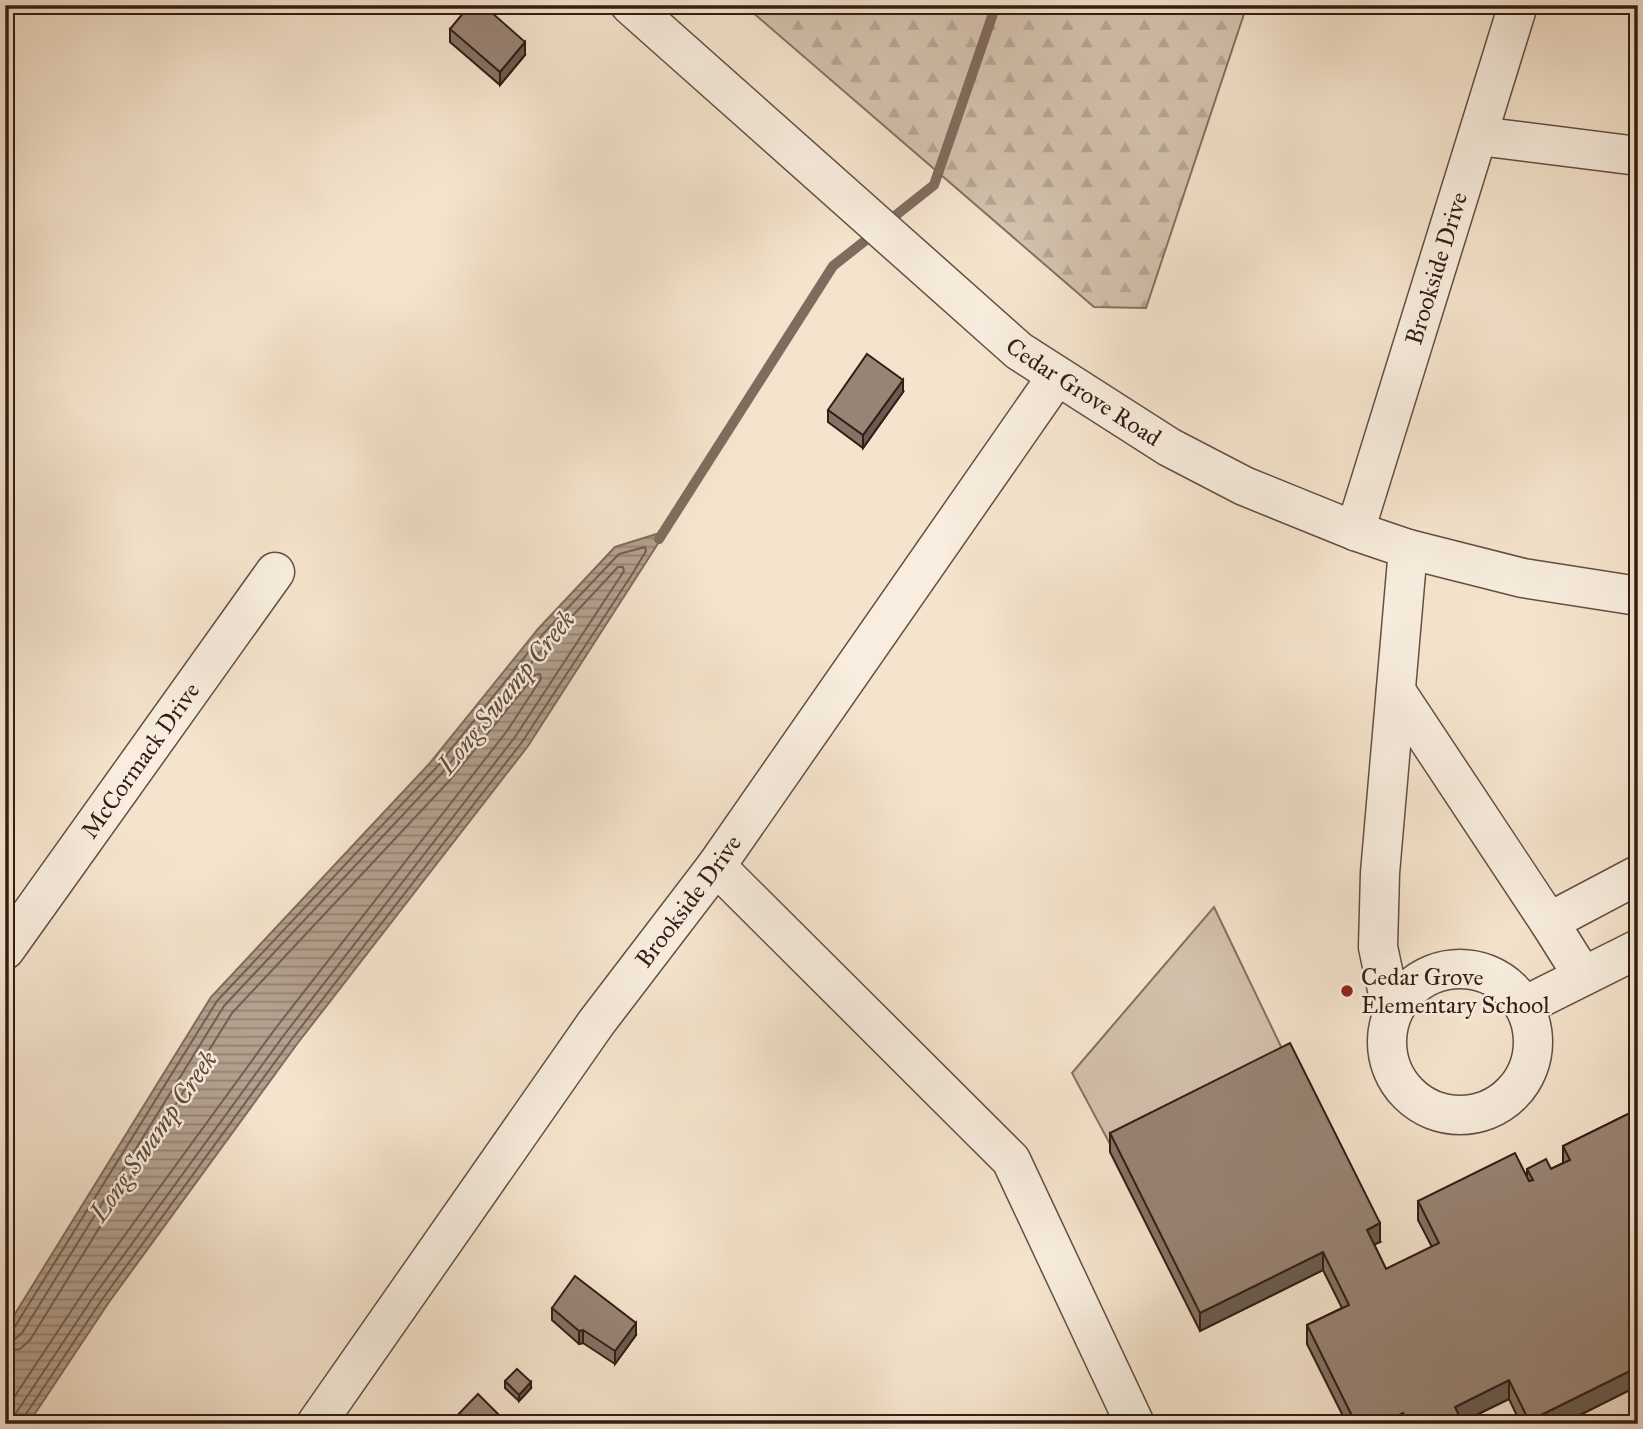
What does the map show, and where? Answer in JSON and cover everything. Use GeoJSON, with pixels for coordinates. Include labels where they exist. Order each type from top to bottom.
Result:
{"type":"FeatureCollection","features":[{"type":"Feature","properties":{"kind":"street","name":"Cedar Grove Road"},"geometry":{"type":"LineString","coordinates":[[630,5],[856,207],[911,252],[1019,351],[1180,453],[1244,486],[1354,531],[1408,549],[1523,578],[1638,596]]}},
{"type":"Feature","properties":{"kind":"street","name":"Brookside Drive"},"geometry":{"type":"LineString","coordinates":[[1354,531],[1518,5]]}},
{"type":"Feature","properties":{"kind":"street"},"geometry":{"type":"LineString","coordinates":[[1479,136],[1638,156]]}},
{"type":"Feature","properties":{"kind":"street","name":"Brookside Drive"},"geometry":{"type":"LineString","coordinates":[[316,1424],[596,1023],[716,866],[1057,376]]}},
{"type":"Feature","properties":{"kind":"street"},"geometry":{"type":"LineString","coordinates":[[1392,1013],[1378,947],[1380,873],[1408,549]]}},
{"type":"Feature","properties":{"kind":"street","name":"McCormack Drive"},"geometry":{"type":"LineString","coordinates":[[5,950],[275,572]]}},
{"type":"Feature","properties":{"kind":"street"},"geometry":{"type":"LineString","coordinates":[[1396,691],[1584,976]]}},
{"type":"Feature","properties":{"kind":"street"},"geometry":{"type":"LineString","coordinates":[[716,866],[1011,1160],[1135,1424]]}},
{"type":"Feature","properties":{"kind":"street"},"geometry":{"type":"LineString","coordinates":[[1549,922],[1638,875]]}},
{"type":"Feature","properties":{"kind":"street"},"geometry":{"type":"LineString","coordinates":[[1524,1006],[1638,949]]}},
{"type":"Feature","properties":{"kind":"street"},"geometry":{"type":"LineString","coordinates":[[1455,969],[1490,974],[1509,987],[1524,1006],[1532,1029],[1533,1054],[1524,1078],[1509,1097],[1488,1110],[1464,1116],[1439,1113],[1417,1102],[1399,1085],[1389,1062],[1386,1038],[1392,1013],[1404,993],[1422,979],[1443,970],[1455,969]]}},
{"type":"Feature","properties":{"kind":"green space"},"geometry":{"type":"Polygon","coordinates":[[[744,5],[1247,5],[1146,308],[1094,307],[744,5]]]}},
{"type":"Feature","properties":{"kind":"green space"},"geometry":{"type":"Polygon","coordinates":[[[1214,907],[1286,1057],[1111,1146],[1072,1073],[1214,907]]]}},
{"type":"Feature","properties":{"kind":"water"},"geometry":{"type":"Polygon","coordinates":[[[666,531],[528,746],[297,1044],[109,1302],[28,1424],[5,1424],[5,1330],[211,997],[430,763],[538,629],[615,547],[666,531]]]}},
{"type":"Feature","properties":{"kind":"building"},"geometry":{"type":"Polygon","coordinates":[[[470,5],[483,5],[525,42],[500,72],[450,29],[470,5]]]}},
{"type":"Feature","properties":{"kind":"building"},"geometry":{"type":"Polygon","coordinates":[[[867,354],[903,380],[863,435],[828,410],[867,354]]]}},
{"type":"Feature","properties":{"kind":"building"},"geometry":{"type":"Polygon","coordinates":[[[1290,1043],[1380,1223],[1367,1230],[1386,1269],[1439,1243],[1418,1201],[1515,1153],[1529,1181],[1533,1180],[1527,1169],[1546,1159],[1551,1169],[1570,1160],[1563,1146],[1638,1109],[1638,1367],[1529,1421],[1509,1380],[1455,1407],[1463,1424],[1408,1424],[1403,1413],[1382,1424],[1356,1424],[1307,1325],[1349,1305],[1323,1252],[1200,1313],[1110,1133],[1290,1043]]]}},
{"type":"Feature","properties":{"kind":"building"},"geometry":{"type":"Polygon","coordinates":[[[575,1276],[636,1323],[615,1351],[583,1330],[579,1331],[552,1308],[575,1276]]]}},
{"type":"Feature","properties":{"kind":"building"},"geometry":{"type":"Polygon","coordinates":[[[517,1369],[531,1382],[519,1395],[505,1381],[517,1369]]]}},
{"type":"Feature","properties":{"kind":"building"},"geometry":{"type":"Polygon","coordinates":[[[478,1394],[508,1424],[449,1424],[478,1394]]]}},
{"type":"Feature","properties":{"kind":"waterway","name":"Long Swamp Creek"},"geometry":{"type":"LineString","coordinates":[[886,223],[934,185],[996,5]]}},
{"type":"Feature","properties":{"kind":"waterway","name":"Long Swamp Creek"},"geometry":{"type":"LineString","coordinates":[[659,539],[833,266],[875,233]]}},
{"type":"Feature","properties":{"kind":"place","name":"Cedar Grove Elementary School"},"geometry":{"type":"Point","coordinates":[1347,991]}}]}
